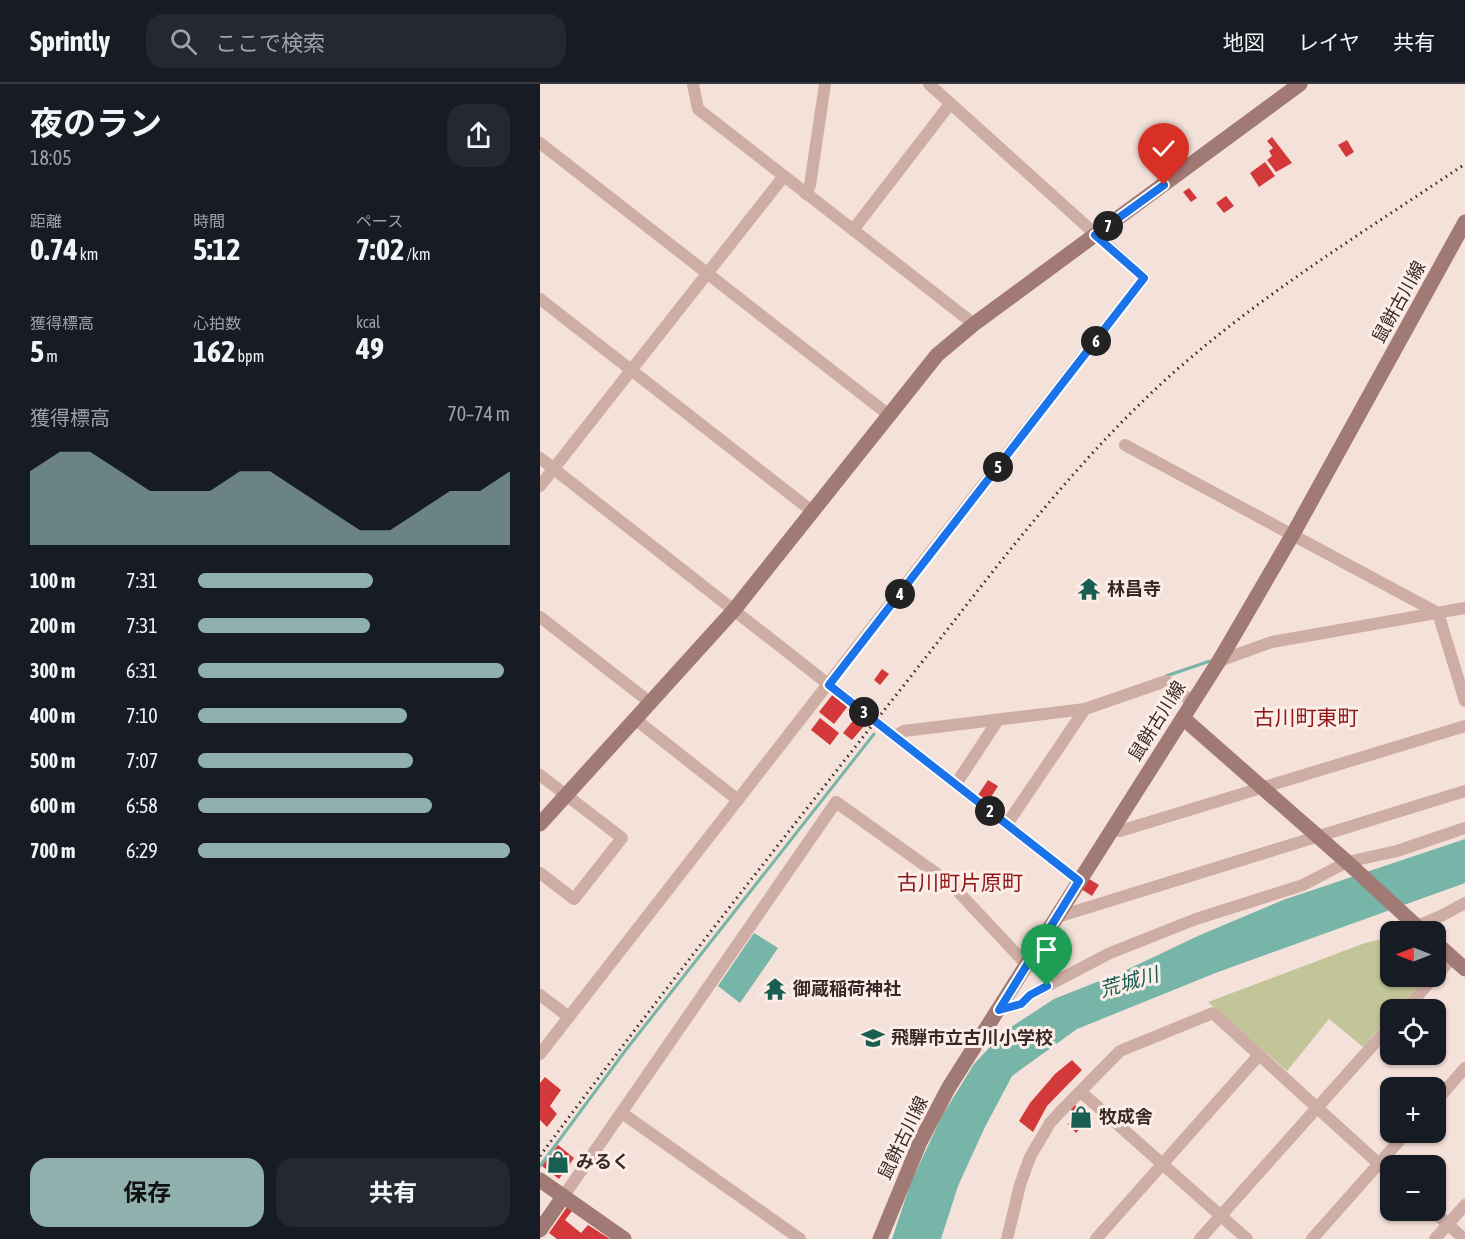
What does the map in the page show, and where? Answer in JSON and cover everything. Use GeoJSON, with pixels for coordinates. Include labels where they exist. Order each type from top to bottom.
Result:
{"type":"FeatureCollection","features":[{"type":"Feature","properties":{"kind":"street"},"geometry":{"type":"LineString","coordinates":[[693,84],[698,109],[974,324]]}},
{"type":"Feature","properties":{"kind":"street"},"geometry":{"type":"LineString","coordinates":[[807,194],[825,84]]}},
{"type":"Feature","properties":{"kind":"street"},"geometry":{"type":"LineString","coordinates":[[540,1054],[1144,278],[929,84]]}},
{"type":"Feature","properties":{"kind":"street"},"geometry":{"type":"LineString","coordinates":[[540,824],[734,610],[937,355],[974,324],[1300,84]]}},
{"type":"Feature","properties":{"kind":"street"},"geometry":{"type":"LineString","coordinates":[[853,230],[950,104]]}},
{"type":"Feature","properties":{"kind":"street"},"geometry":{"type":"LineString","coordinates":[[540,143],[889,415]]}},
{"type":"Feature","properties":{"kind":"street"},"geometry":{"type":"LineString","coordinates":[[540,486],[784,176]]}},
{"type":"Feature","properties":{"kind":"street","name":"鼠餅古川線"},"geometry":{"type":"LineString","coordinates":[[880,1239],[920,1142],[949,1087],[1220,661],[1293,534],[1465,222]]}},
{"type":"Feature","properties":{"kind":"street"},"geometry":{"type":"LineString","coordinates":[[540,299],[812,511]]}},
{"type":"Feature","properties":{"kind":"street"},"geometry":{"type":"LineString","coordinates":[[1125,445],[1438,613],[1465,701]]}},
{"type":"Feature","properties":{"kind":"street"},"geometry":{"type":"LineString","coordinates":[[540,458],[1079,881]]}},
{"type":"Feature","properties":{"kind":"street"},"geometry":{"type":"LineString","coordinates":[[1220,661],[1272,642],[1465,609]]}},
{"type":"Feature","properties":{"kind":"street"},"geometry":{"type":"LineString","coordinates":[[540,617],[651,703]]}},
{"type":"Feature","properties":{"kind":"street"},"geometry":{"type":"LineString","coordinates":[[895,736],[904,731],[1084,710],[1166,681],[1192,702]]}},
{"type":"Feature","properties":{"kind":"street"},"geometry":{"type":"LineString","coordinates":[[1007,824],[1084,710]]}},
{"type":"Feature","properties":{"kind":"street"},"geometry":{"type":"LineString","coordinates":[[1183,718],[1350,864],[1411,921]]}},
{"type":"Feature","properties":{"kind":"street"},"geometry":{"type":"LineString","coordinates":[[636,719],[738,800]]}},
{"type":"Feature","properties":{"kind":"street"},"geometry":{"type":"LineString","coordinates":[[956,784],[998,720]]}},
{"type":"Feature","properties":{"kind":"street"},"geometry":{"type":"LineString","coordinates":[[1111,831],[1120,831],[1465,726]]}},
{"type":"Feature","properties":{"kind":"street"},"geometry":{"type":"LineString","coordinates":[[540,775],[622,838],[574,899],[540,873]]}},
{"type":"Feature","properties":{"kind":"street"},"geometry":{"type":"LineString","coordinates":[[1057,917],[1465,791]]}},
{"type":"Feature","properties":{"kind":"street"},"geometry":{"type":"LineString","coordinates":[[540,1230],[836,802],[951,884],[1026,964]]}},
{"type":"Feature","properties":{"kind":"street"},"geometry":{"type":"LineString","coordinates":[[999,1010],[1021,1004],[1030,995],[1110,952],[1196,919],[1304,885],[1350,864],[1465,828]]}},
{"type":"Feature","properties":{"kind":"street"},"geometry":{"type":"LineString","coordinates":[[1434,921],[1465,903]]}},
{"type":"Feature","properties":{"kind":"street"},"geometry":{"type":"LineString","coordinates":[[1446,952],[1465,969]]}},
{"type":"Feature","properties":{"kind":"street"},"geometry":{"type":"LineString","coordinates":[[1446,964],[1452,958]]}},
{"type":"Feature","properties":{"kind":"street"},"geometry":{"type":"LineString","coordinates":[[1415,999],[1425,987]]}},
{"type":"Feature","properties":{"kind":"street"},"geometry":{"type":"LineString","coordinates":[[540,995],[568,1017]]}},
{"type":"Feature","properties":{"kind":"street"},"geometry":{"type":"LineString","coordinates":[[1008,1239],[1029,1157],[1050,1123],[1120,1051],[1213,1013],[1379,1164]]}},
{"type":"Feature","properties":{"kind":"street"},"geometry":{"type":"LineString","coordinates":[[1200,1239],[1380,1037]]}},
{"type":"Feature","properties":{"kind":"street"},"geometry":{"type":"LineString","coordinates":[[1096,1239],[1258,1055]]}},
{"type":"Feature","properties":{"kind":"street"},"geometry":{"type":"LineString","coordinates":[[1446,1090],[1465,1068]]}},
{"type":"Feature","properties":{"kind":"street"},"geometry":{"type":"LineString","coordinates":[[1081,1092],[1247,1239]]}},
{"type":"Feature","properties":{"kind":"street"},"geometry":{"type":"LineString","coordinates":[[622,1113],[800,1239]]}},
{"type":"Feature","properties":{"kind":"street"},"geometry":{"type":"LineString","coordinates":[[1312,1239],[1397,1143]]}},
{"type":"Feature","properties":{"kind":"street"},"geometry":{"type":"LineString","coordinates":[[540,1180],[623,1239]]}},
{"type":"Feature","properties":{"kind":"street"},"geometry":{"type":"LineString","coordinates":[[1435,1239],[1465,1205]]}},
{"type":"Feature","properties":{"kind":"street"},"geometry":{"type":"LineString","coordinates":[[1444,1221],[1464,1239]]}},
{"type":"Feature","properties":{"kind":"green space"},"geometry":{"type":"Polygon","coordinates":[[[1380,939],[1380,987],[1418,987],[1406,999],[1380,999],[1380,1027],[1363,1047],[1329,1019],[1287,1071],[1208,1002],[1380,939]]]}},
{"type":"Feature","properties":{"kind":"water","name":"荒城川"},"geometry":{"type":"Polygon","coordinates":[[[1465,839],[1465,883],[1218,972],[1077,1029],[1012,1076],[958,1186],[941,1239],[892,1239],[911,1182],[942,1116],[974,1064],[1005,1031],[1054,999],[1122,972],[1200,935],[1283,900],[1465,839]]]}},
{"type":"Feature","properties":{"kind":"water"},"geometry":{"type":"Polygon","coordinates":[[[754,933],[778,948],[740,1003],[718,986],[754,933]]]}},
{"type":"Feature","properties":{"kind":"building"},"geometry":{"type":"Polygon","coordinates":[[[1272,137],[1292,163],[1276,172],[1267,160],[1272,156],[1269,151],[1273,148],[1267,141],[1272,137]]]}},
{"type":"Feature","properties":{"kind":"building"},"geometry":{"type":"Polygon","coordinates":[[[1347,140],[1354,152],[1346,157],[1338,145],[1347,140]]]}},
{"type":"Feature","properties":{"kind":"building"},"geometry":{"type":"Polygon","coordinates":[[[1265,162],[1275,176],[1259,187],[1250,173],[1265,162]]]}},
{"type":"Feature","properties":{"kind":"building"},"geometry":{"type":"Polygon","coordinates":[[[1189,188],[1197,198],[1191,202],[1183,192],[1189,188]]]}},
{"type":"Feature","properties":{"kind":"building"},"geometry":{"type":"Polygon","coordinates":[[[1226,196],[1234,206],[1224,213],[1216,203],[1226,196]]]}},
{"type":"Feature","properties":{"kind":"building"},"geometry":{"type":"Polygon","coordinates":[[[882,669],[889,674],[880,685],[874,680],[882,669]]]}},
{"type":"Feature","properties":{"kind":"building"},"geometry":{"type":"Polygon","coordinates":[[[833,694],[848,706],[834,724],[819,712],[833,694]]]}},
{"type":"Feature","properties":{"kind":"building"},"geometry":{"type":"Polygon","coordinates":[[[856,717],[865,725],[852,740],[843,733],[856,717]]]}},
{"type":"Feature","properties":{"kind":"building"},"geometry":{"type":"Polygon","coordinates":[[[820,718],[839,733],[830,745],[811,730],[820,718]]]}},
{"type":"Feature","properties":{"kind":"building"},"geometry":{"type":"Polygon","coordinates":[[[988,780],[998,786],[988,802],[978,795],[988,780]]]}},
{"type":"Feature","properties":{"kind":"building"},"geometry":{"type":"Polygon","coordinates":[[[1084,876],[1099,885],[1092,896],[1078,887],[1084,876]]]}},
{"type":"Feature","properties":{"kind":"building"},"geometry":{"type":"Polygon","coordinates":[[[1072,1060],[1082,1070],[1047,1106],[1033,1132],[1019,1121],[1030,1103],[1055,1074],[1072,1060]]]}},
{"type":"Feature","properties":{"kind":"building"},"geometry":{"type":"Polygon","coordinates":[[[545,1077],[561,1090],[550,1106],[557,1114],[547,1127],[540,1120],[540,1083],[545,1077]]]}},
{"type":"Feature","properties":{"kind":"building","name":"牧成舎"},"geometry":{"type":"Polygon","coordinates":[[[1074,1104],[1089,1119],[1076,1133],[1068,1124],[1077,1115],[1070,1109],[1074,1104]]]}},
{"type":"Feature","properties":{"kind":"building","name":"みるく"},"geometry":{"type":"Polygon","coordinates":[[[558,1145],[574,1158],[559,1179],[542,1166],[558,1145]]]}},
{"type":"Feature","properties":{"kind":"building"},"geometry":{"type":"Polygon","coordinates":[[[567,1207],[572,1211],[565,1220],[581,1233],[588,1225],[610,1239],[557,1239],[549,1233],[567,1207]]]}},
{"type":"Feature","properties":{"kind":"waterway"},"geometry":{"type":"LineString","coordinates":[[1166,676],[1210,661]]}},
{"type":"Feature","properties":{"kind":"waterway"},"geometry":{"type":"LineString","coordinates":[[540,1166],[625,1051],[874,734]]}},
{"type":"Feature","properties":{"kind":"railway"},"geometry":{"type":"LineString","coordinates":[[540,1156],[715,926],[983,583],[1077,470],[1144,400],[1219,334],[1299,275],[1465,164]]}},
{"type":"Feature","properties":{"kind":"place","name":"林昌寺"},"geometry":{"type":"Point","coordinates":[1089,589]}},
{"type":"Feature","properties":{"kind":"place","name":"御蔵稲荷神社"},"geometry":{"type":"Point","coordinates":[775,989]}},
{"type":"Feature","properties":{"kind":"place","name":"飛騨市立古川小学校"},"geometry":{"type":"Point","coordinates":[873,1038]}},
{"type":"Feature","properties":{"kind":"place","name":"牧成舎"},"geometry":{"type":"Point","coordinates":[1081,1117]}},
{"type":"Feature","properties":{"kind":"place","name":"みるく"},"geometry":{"type":"Point","coordinates":[558,1162]}},
{"type":"Feature","properties":{"kind":"district","name":"古川町東町"},"geometry":{"type":"Point","coordinates":[1306,718]}},
{"type":"Feature","properties":{"kind":"district","name":"古川町片原町"},"geometry":{"type":"Point","coordinates":[960,883]}},
{"type":"Feature","properties":{"kind":"route"},"geometry":{"type":"LineString","coordinates":[[1047,986],[1030,995],[1021,1004],[999,1010],[1079,881],[829,685],[1144,278],[1095,235],[1164,185]]}}]}
